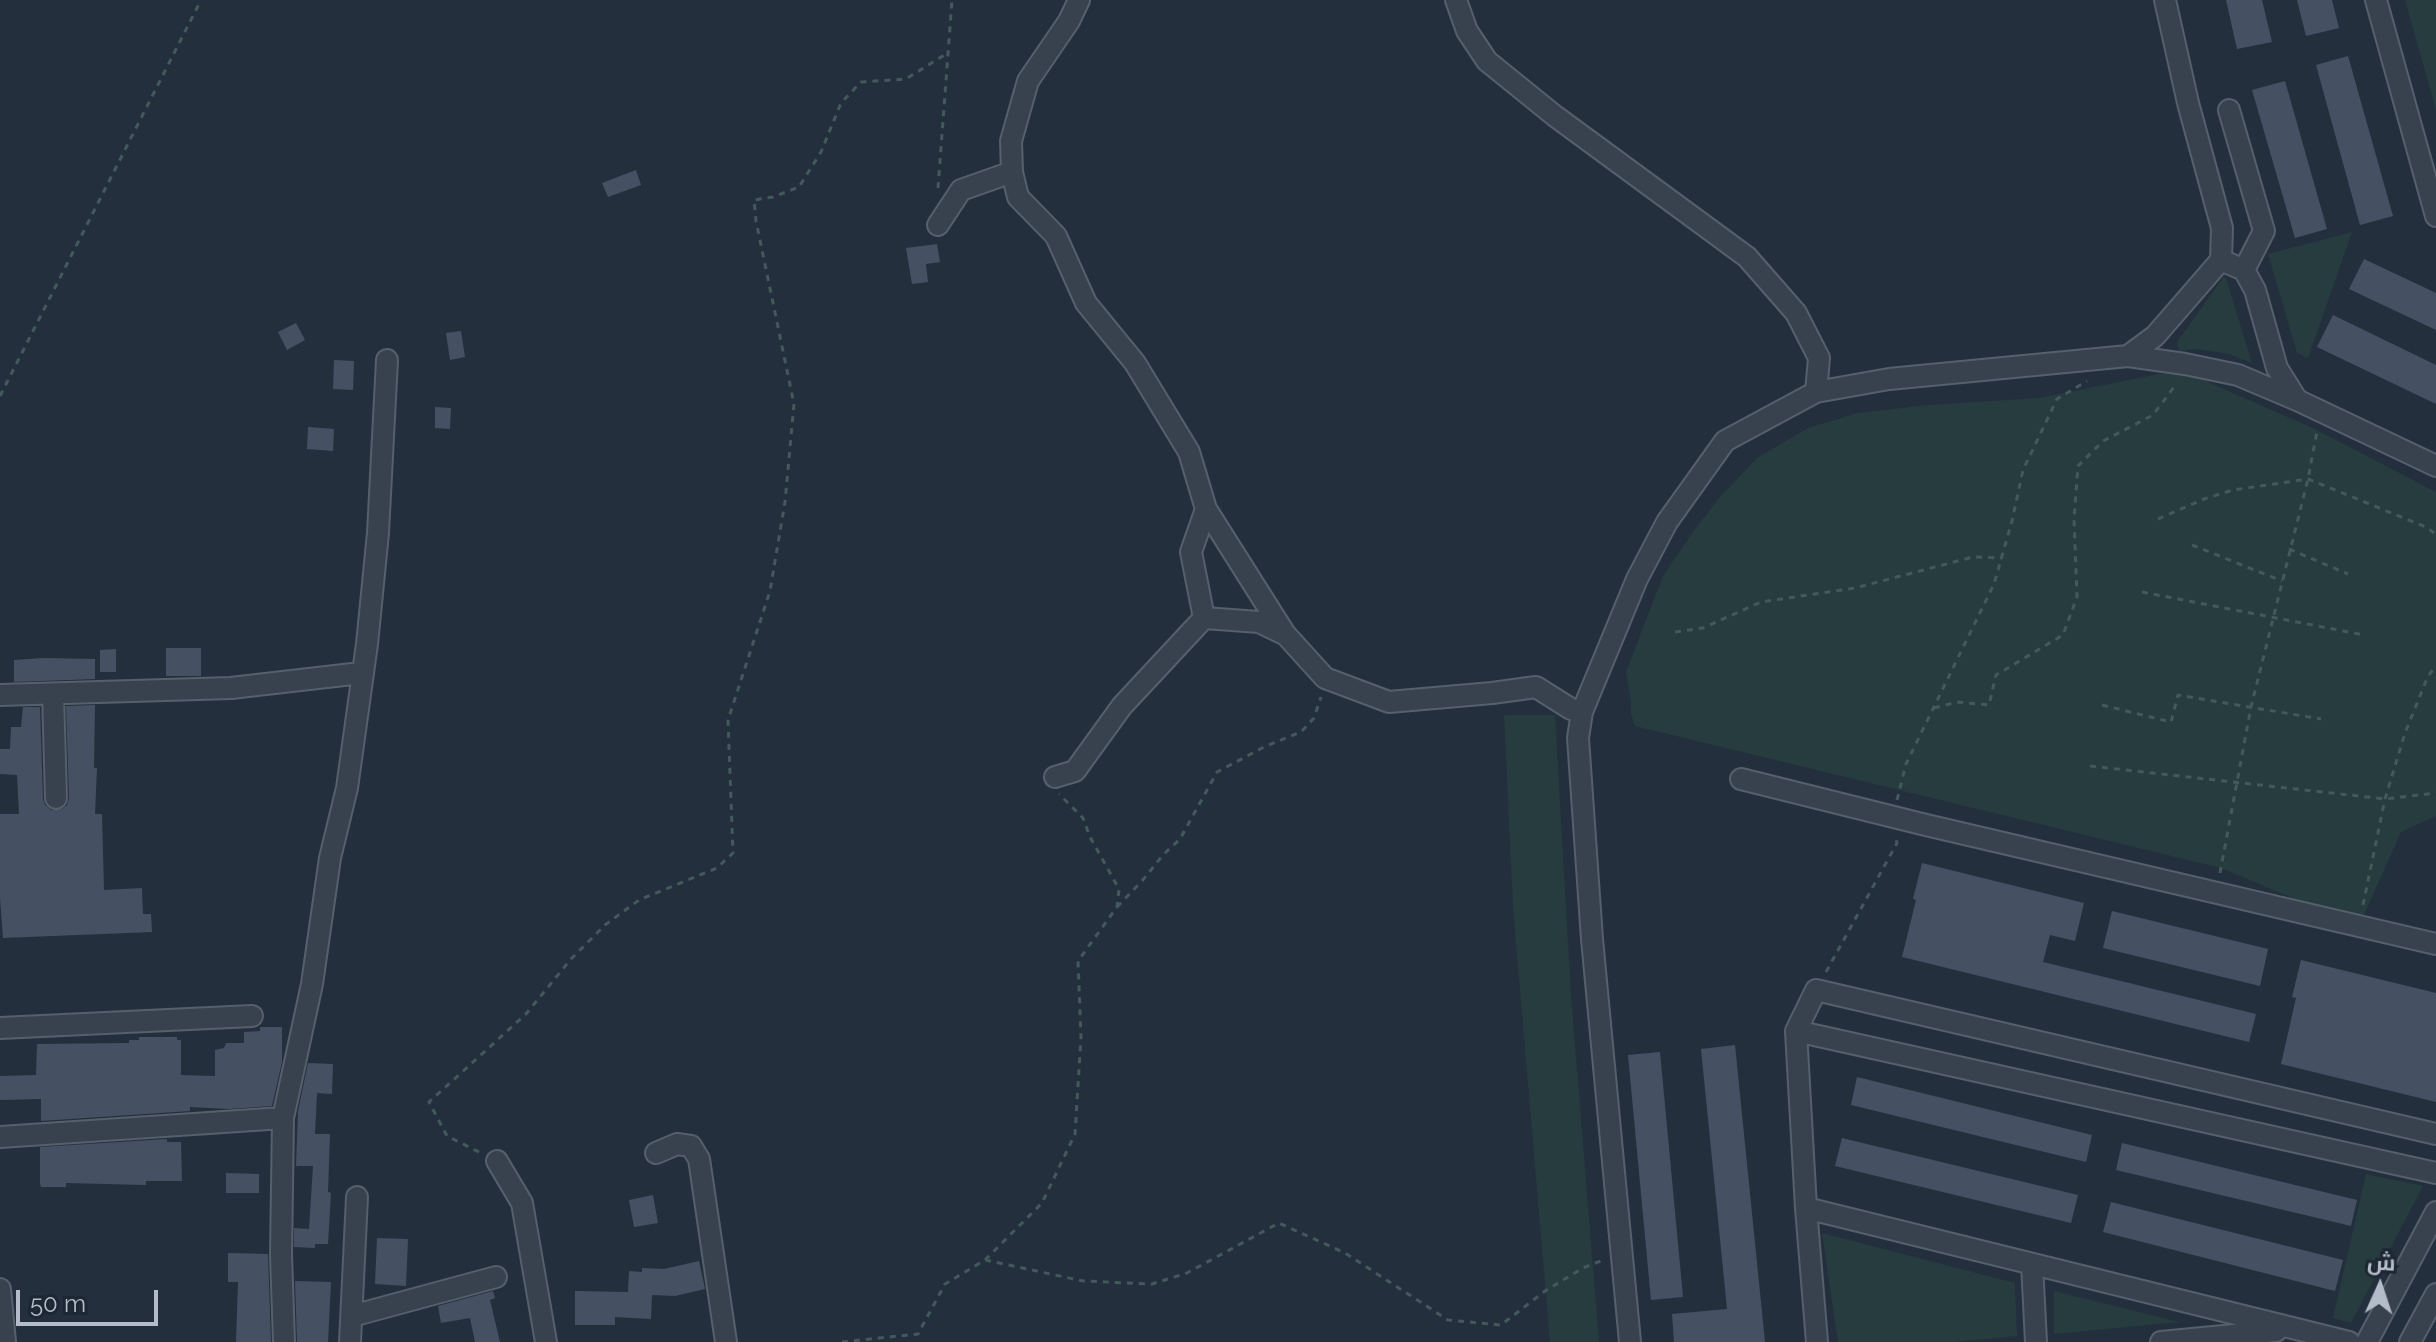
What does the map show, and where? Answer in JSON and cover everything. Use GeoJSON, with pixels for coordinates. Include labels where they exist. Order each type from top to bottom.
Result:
{"type":"FeatureCollection","features":[{"type":"Feature","properties":{"kind":"street"},"geometry":{"type":"LineString","coordinates":[[1079,0],[1069,21],[1028,81],[1011,141],[1012,172],[1018,197],[1056,236],[1086,303],[1135,363],[1189,452],[1206,509],[1286,635],[1325,678],[1389,702],[1536,687],[1571,709],[1582,712]]}},
{"type":"Feature","properties":{"kind":"street"},"geometry":{"type":"LineString","coordinates":[[1456,0],[1467,31],[1487,61],[1555,116],[1747,257],[1796,313],[1819,358],[1816,392]]}},
{"type":"Feature","properties":{"kind":"street"},"geometry":{"type":"LineString","coordinates":[[2128,356],[2155,336],[2221,260],[2222,228],[2177,60],[2165,0]]}},
{"type":"Feature","properties":{"kind":"street"},"geometry":{"type":"LineString","coordinates":[[2376,0],[2436,216]]}},
{"type":"Feature","properties":{"kind":"street"},"geometry":{"type":"LineString","coordinates":[[2229,110],[2264,231],[2244,270]]}},
{"type":"Feature","properties":{"kind":"street"},"geometry":{"type":"LineString","coordinates":[[942,220],[961,190],[1012,172]]}},
{"type":"Feature","properties":{"kind":"street"},"geometry":{"type":"LineString","coordinates":[[2221,260],[2244,270],[2255,290],[2277,368],[2297,400]]}},
{"type":"Feature","properties":{"kind":"street"},"geometry":{"type":"LineString","coordinates":[[1630,1342],[1578,738],[1582,712],[1637,579],[1667,522],[1725,441],[1816,392],[1889,379],[2128,356],[2238,375],[2436,466]]}},
{"type":"Feature","properties":{"kind":"street"},"geometry":{"type":"LineString","coordinates":[[284,1342],[281,1255],[283,1118],[312,984],[330,858],[347,788],[367,644],[378,533],[387,360]]}},
{"type":"Feature","properties":{"kind":"street"},"geometry":{"type":"LineString","coordinates":[[1204,618],[1191,552],[1206,509]]}},
{"type":"Feature","properties":{"kind":"street"},"geometry":{"type":"LineString","coordinates":[[1204,618],[1259,622],[1286,635]]}},
{"type":"Feature","properties":{"kind":"street"},"geometry":{"type":"LineString","coordinates":[[1055,777],[1075,771],[1122,706],[1204,618]]}},
{"type":"Feature","properties":{"kind":"street"},"geometry":{"type":"LineString","coordinates":[[0,695],[231,688],[361,673]]}},
{"type":"Feature","properties":{"kind":"street"},"geometry":{"type":"LineString","coordinates":[[53,694],[56,798]]}},
{"type":"Feature","properties":{"kind":"street"},"geometry":{"type":"LineString","coordinates":[[1741,779],[2436,944]]}},
{"type":"Feature","properties":{"kind":"street"},"geometry":{"type":"LineString","coordinates":[[1817,1342],[1796,1031],[1816,990],[2436,1134]]}},
{"type":"Feature","properties":{"kind":"street"},"geometry":{"type":"LineString","coordinates":[[0,1028],[252,1016]]}},
{"type":"Feature","properties":{"kind":"street"},"geometry":{"type":"LineString","coordinates":[[1796,1031],[2436,1173]]}},
{"type":"Feature","properties":{"kind":"street"},"geometry":{"type":"LineString","coordinates":[[0,1137],[283,1118]]}},
{"type":"Feature","properties":{"kind":"street"},"geometry":{"type":"LineString","coordinates":[[656,1153],[677,1144],[691,1146],[699,1159],[726,1342]]}},
{"type":"Feature","properties":{"kind":"street"},"geometry":{"type":"LineString","coordinates":[[497,1161],[522,1203],[546,1342]]}},
{"type":"Feature","properties":{"kind":"street"},"geometry":{"type":"LineString","coordinates":[[350,1342],[357,1197]]}},
{"type":"Feature","properties":{"kind":"street"},"geometry":{"type":"LineString","coordinates":[[1806,1208],[2349,1342]]}},
{"type":"Feature","properties":{"kind":"street"},"geometry":{"type":"LineString","coordinates":[[2367,1342],[2436,1212]]}},
{"type":"Feature","properties":{"kind":"street"},"geometry":{"type":"LineString","coordinates":[[2032,1264],[2036,1342]]}},
{"type":"Feature","properties":{"kind":"street"},"geometry":{"type":"LineString","coordinates":[[352,1316],[496,1277]]}},
{"type":"Feature","properties":{"kind":"street"},"geometry":{"type":"LineString","coordinates":[[0,1289],[5,1342]]}},
{"type":"Feature","properties":{"kind":"street"},"geometry":{"type":"LineString","coordinates":[[2410,1342],[2436,1294]]}},
{"type":"Feature","properties":{"kind":"street"},"geometry":{"type":"LineString","coordinates":[[2161,1342],[2292,1329]]}},
{"type":"Feature","properties":{"kind":"path"},"geometry":{"type":"LineString","coordinates":[[0,396],[201,0]]}},
{"type":"Feature","properties":{"kind":"path"},"geometry":{"type":"LineString","coordinates":[[942,220],[937,184],[952,0]]}},
{"type":"Feature","properties":{"kind":"path"},"geometry":{"type":"LineString","coordinates":[[497,1161],[447,1136],[429,1102],[526,1014],[571,959],[605,925],[639,900],[717,868],[733,853],[728,720],[770,591],[785,502],[794,404],[758,233],[754,200],[799,187],[821,152],[841,103],[861,82],[906,79],[949,52]]}},
{"type":"Feature","properties":{"kind":"path"},"geometry":{"type":"LineString","coordinates":[[1933,709],[1957,702],[1989,705],[1996,675],[2063,635],[2077,597],[2074,519],[2078,466],[2103,441],[2153,415],[2178,382],[2200,368]]}},
{"type":"Feature","properties":{"kind":"path"},"geometry":{"type":"LineString","coordinates":[[1816,990],[1897,843],[1892,817],[1906,764],[1994,584],[2023,470],[2057,399],[2093,378]]}},
{"type":"Feature","properties":{"kind":"path"},"geometry":{"type":"LineString","coordinates":[[2221,868],[2251,707],[2308,479],[2317,430]]}},
{"type":"Feature","properties":{"kind":"path"},"geometry":{"type":"LineString","coordinates":[[2158,519],[2233,490],[2308,479],[2426,527],[2436,534]]}},
{"type":"Feature","properties":{"kind":"path"},"geometry":{"type":"LineString","coordinates":[[2192,545],[2282,581]]}},
{"type":"Feature","properties":{"kind":"path"},"geometry":{"type":"LineString","coordinates":[[2289,549],[2348,574]]}},
{"type":"Feature","properties":{"kind":"path"},"geometry":{"type":"LineString","coordinates":[[1675,632],[1703,628],[1761,602],[1855,588],[1973,557],[2002,558]]}},
{"type":"Feature","properties":{"kind":"path"},"geometry":{"type":"LineString","coordinates":[[2142,592],[2364,635]]}},
{"type":"Feature","properties":{"kind":"path"},"geometry":{"type":"LineString","coordinates":[[2359,926],[2385,799],[2405,733],[2428,676],[2436,666]]}},
{"type":"Feature","properties":{"kind":"path"},"geometry":{"type":"LineString","coordinates":[[842,1342],[918,1334],[945,1284],[985,1260],[1042,1203],[1075,1134],[1081,1037],[1078,961],[1117,907],[1180,839],[1217,772],[1301,732],[1314,718],[1325,678]]}},
{"type":"Feature","properties":{"kind":"path"},"geometry":{"type":"LineString","coordinates":[[2102,705],[2171,722],[2178,695],[2321,719]]}},
{"type":"Feature","properties":{"kind":"path"},"geometry":{"type":"LineString","coordinates":[[2090,766],[2385,799],[2436,793]]}},
{"type":"Feature","properties":{"kind":"path"},"geometry":{"type":"LineString","coordinates":[[1055,777],[1051,787],[1083,818],[1119,889],[1117,907]]}},
{"type":"Feature","properties":{"kind":"path"},"geometry":{"type":"LineString","coordinates":[[985,1260],[1083,1281],[1152,1284],[1187,1273],[1279,1223],[1345,1253],[1448,1320],[1501,1325],[1570,1275],[1622,1252]]}},
{"type":"Feature","properties":{"kind":"green space"},"geometry":{"type":"Polygon","coordinates":[[[2405,0],[2436,0],[2436,110],[2405,0]]]}},
{"type":"Feature","properties":{"kind":"green space"},"geometry":{"type":"Polygon","coordinates":[[[2352,232],[2308,358],[2297,353],[2268,254],[2352,232]]]}},
{"type":"Feature","properties":{"kind":"green space"},"geometry":{"type":"Polygon","coordinates":[[[2225,275],[2252,363],[2229,354],[2196,349],[2179,351],[2177,342],[2225,275]]]}},
{"type":"Feature","properties":{"kind":"green space"},"geometry":{"type":"Polygon","coordinates":[[[2158,374],[2190,374],[2317,430],[2436,492],[2436,816],[2401,832],[2359,926],[2221,868],[1635,726],[1626,672],[1663,576],[1720,497],[1757,458],[1808,428],[1858,413],[2039,398],[2158,374]]]}},
{"type":"Feature","properties":{"kind":"green space"},"geometry":{"type":"Polygon","coordinates":[[[1504,715],[1555,715],[1571,995],[1599,1342],[1550,1342],[1513,908],[1504,715]]]}},
{"type":"Feature","properties":{"kind":"green space"},"geometry":{"type":"Polygon","coordinates":[[[2366,1174],[2423,1186],[2351,1323],[2333,1318],[2366,1174]]]}},
{"type":"Feature","properties":{"kind":"green space"},"geometry":{"type":"Polygon","coordinates":[[[1822,1233],[2015,1283],[2017,1336],[1954,1342],[1838,1342],[1822,1233]]]}},
{"type":"Feature","properties":{"kind":"green space"},"geometry":{"type":"Polygon","coordinates":[[[2054,1291],[2179,1322],[2054,1334],[2054,1291]]]}},
{"type":"Feature","properties":{"kind":"building"},"geometry":{"type":"Polygon","coordinates":[[[2226,0],[2262,0],[2272,42],[2237,49],[2226,0]]]}},
{"type":"Feature","properties":{"kind":"building"},"geometry":{"type":"Polygon","coordinates":[[[2297,0],[2332,0],[2339,28],[2306,36],[2297,0]]]}},
{"type":"Feature","properties":{"kind":"building"},"geometry":{"type":"Polygon","coordinates":[[[2348,56],[2393,216],[2360,225],[2316,65],[2348,56]]]}},
{"type":"Feature","properties":{"kind":"building"},"geometry":{"type":"Polygon","coordinates":[[[2285,81],[2327,229],[2295,238],[2252,90],[2285,81]]]}},
{"type":"Feature","properties":{"kind":"building"},"geometry":{"type":"Polygon","coordinates":[[[636,170],[641,185],[608,197],[602,183],[636,170]]]}},
{"type":"Feature","properties":{"kind":"building"},"geometry":{"type":"Polygon","coordinates":[[[937,244],[940,262],[926,264],[928,282],[912,284],[906,248],[937,244]]]}},
{"type":"Feature","properties":{"kind":"building"},"geometry":{"type":"Polygon","coordinates":[[[2364,259],[2436,293],[2436,330],[2349,289],[2364,259]]]}},
{"type":"Feature","properties":{"kind":"building"},"geometry":{"type":"Polygon","coordinates":[[[2333,315],[2436,365],[2436,404],[2317,347],[2333,315]]]}},
{"type":"Feature","properties":{"kind":"building"},"geometry":{"type":"Polygon","coordinates":[[[296,323],[305,340],[287,350],[278,332],[296,323]]]}},
{"type":"Feature","properties":{"kind":"building"},"geometry":{"type":"Polygon","coordinates":[[[461,331],[465,357],[450,360],[446,333],[461,331]]]}},
{"type":"Feature","properties":{"kind":"building"},"geometry":{"type":"Polygon","coordinates":[[[334,360],[354,361],[353,390],[333,389],[334,360]]]}},
{"type":"Feature","properties":{"kind":"building"},"geometry":{"type":"Polygon","coordinates":[[[435,407],[451,408],[450,429],[435,428],[435,407]]]}},
{"type":"Feature","properties":{"kind":"building"},"geometry":{"type":"Polygon","coordinates":[[[308,427],[334,429],[333,451],[307,449],[308,427]]]}},
{"type":"Feature","properties":{"kind":"building"},"geometry":{"type":"Polygon","coordinates":[[[166,648],[201,648],[201,676],[166,676],[166,648]]]}},
{"type":"Feature","properties":{"kind":"building"},"geometry":{"type":"Polygon","coordinates":[[[116,649],[116,672],[100,672],[100,650],[116,649]]]}},
{"type":"Feature","properties":{"kind":"building"},"geometry":{"type":"Polygon","coordinates":[[[95,659],[95,679],[14,682],[14,660],[95,659]]]}},
{"type":"Feature","properties":{"kind":"building"},"geometry":{"type":"Polygon","coordinates":[[[95,705],[95,814],[102,814],[104,890],[142,888],[143,914],[151,914],[152,932],[3,938],[0,814],[19,814],[17,775],[0,774],[0,749],[10,749],[11,727],[21,727],[23,707],[40,707],[43,799],[51,810],[62,809],[69,798],[66,706],[95,705]]]}},
{"type":"Feature","properties":{"kind":"building"},"geometry":{"type":"Polygon","coordinates":[[[1922,863],[2084,903],[2075,941],[2050,935],[2043,962],[2256,1014],[2249,1042],[1902,957],[1922,863]]]}},
{"type":"Feature","properties":{"kind":"building"},"geometry":{"type":"Polygon","coordinates":[[[2112,911],[2268,949],[2260,986],[2103,948],[2112,911]]]}},
{"type":"Feature","properties":{"kind":"building"},"geometry":{"type":"Polygon","coordinates":[[[2301,960],[2436,993],[2436,1102],[2281,1064],[2301,960]]]}},
{"type":"Feature","properties":{"kind":"building"},"geometry":{"type":"Polygon","coordinates":[[[260,1027],[282,1027],[282,1062],[272,1106],[229,1109],[190,1107],[190,1111],[41,1121],[41,1099],[0,1100],[0,1076],[36,1075],[37,1044],[129,1043],[129,1040],[139,1040],[139,1037],[177,1037],[181,1040],[181,1075],[215,1076],[215,1050],[224,1048],[226,1043],[244,1043],[244,1032],[260,1031],[260,1027]]]}},
{"type":"Feature","properties":{"kind":"building"},"geometry":{"type":"Polygon","coordinates":[[[1735,1045],[1765,1342],[1674,1342],[1672,1314],[1727,1309],[1701,1049],[1735,1045]]]}},
{"type":"Feature","properties":{"kind":"building"},"geometry":{"type":"Polygon","coordinates":[[[1660,1052],[1683,1297],[1651,1300],[1628,1055],[1660,1052]]]}},
{"type":"Feature","properties":{"kind":"building"},"geometry":{"type":"Polygon","coordinates":[[[308,1063],[333,1064],[332,1094],[317,1093],[315,1134],[330,1134],[328,1192],[331,1193],[328,1244],[315,1244],[315,1248],[294,1247],[294,1228],[309,1229],[313,1166],[296,1166],[298,1111],[308,1063]]]}},
{"type":"Feature","properties":{"kind":"building"},"geometry":{"type":"Polygon","coordinates":[[[1857,1077],[2092,1135],[2086,1162],[1851,1105],[1857,1077]]]}},
{"type":"Feature","properties":{"kind":"building"},"geometry":{"type":"Polygon","coordinates":[[[1842,1138],[2078,1195],[2071,1223],[1835,1166],[1842,1138]]]}},
{"type":"Feature","properties":{"kind":"building"},"geometry":{"type":"Polygon","coordinates":[[[167,1139],[167,1142],[181,1142],[182,1181],[146,1181],[146,1185],[66,1183],[66,1187],[41,1187],[40,1147],[167,1139]]]}},
{"type":"Feature","properties":{"kind":"building"},"geometry":{"type":"Polygon","coordinates":[[[2122,1143],[2357,1200],[2351,1226],[2116,1170],[2122,1143]]]}},
{"type":"Feature","properties":{"kind":"building"},"geometry":{"type":"Polygon","coordinates":[[[226,1173],[259,1174],[259,1193],[226,1193],[226,1173]]]}},
{"type":"Feature","properties":{"kind":"building"},"geometry":{"type":"Polygon","coordinates":[[[653,1195],[658,1223],[634,1227],[629,1200],[653,1195]]]}},
{"type":"Feature","properties":{"kind":"building"},"geometry":{"type":"Polygon","coordinates":[[[2111,1202],[2343,1260],[2335,1291],[2103,1232],[2111,1202]]]}},
{"type":"Feature","properties":{"kind":"building"},"geometry":{"type":"Polygon","coordinates":[[[377,1238],[408,1239],[406,1286],[375,1284],[377,1238]]]}},
{"type":"Feature","properties":{"kind":"building"},"geometry":{"type":"Polygon","coordinates":[[[228,1253],[268,1254],[271,1342],[236,1342],[238,1282],[228,1282],[228,1253]]]}},
{"type":"Feature","properties":{"kind":"building"},"geometry":{"type":"Polygon","coordinates":[[[699,1261],[705,1289],[675,1296],[652,1295],[651,1319],[615,1317],[615,1325],[575,1325],[575,1291],[628,1292],[629,1271],[664,1269],[699,1261]]]}},
{"type":"Feature","properties":{"kind":"building"},"geometry":{"type":"Polygon","coordinates":[[[295,1281],[331,1282],[328,1342],[297,1342],[295,1281]]]}},
{"type":"Feature","properties":{"kind":"building"},"geometry":{"type":"Polygon","coordinates":[[[493,1291],[495,1298],[490,1300],[500,1342],[475,1342],[470,1318],[441,1323],[438,1306],[493,1291]]]}}]}
